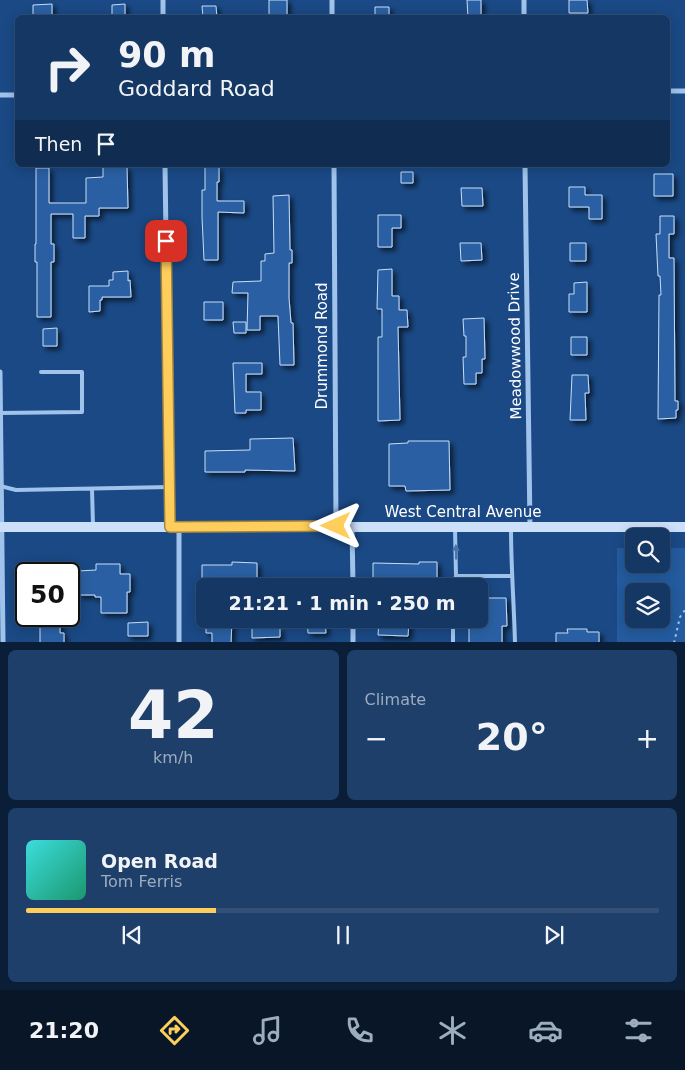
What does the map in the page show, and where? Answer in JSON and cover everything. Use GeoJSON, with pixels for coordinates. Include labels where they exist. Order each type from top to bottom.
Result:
{"type":"FeatureCollection","features":[{"type":"Feature","properties":{"kind":"main road","name":"West Central Avenue"},"geometry":{"type":"LineString","coordinates":[[1,527],[685,527]]}},
{"type":"Feature","properties":{"kind":"street"},"geometry":{"type":"LineString","coordinates":[[163,0],[163,15]]}},
{"type":"Feature","properties":{"kind":"street"},"geometry":{"type":"LineString","coordinates":[[332,0],[332,15]]}},
{"type":"Feature","properties":{"kind":"street"},"geometry":{"type":"LineString","coordinates":[[524,0],[524,15]]}},
{"type":"Feature","properties":{"kind":"street"},"geometry":{"type":"LineString","coordinates":[[670,91],[685,91]]}},
{"type":"Feature","properties":{"kind":"street"},"geometry":{"type":"LineString","coordinates":[[0,95],[15,95]]}},
{"type":"Feature","properties":{"kind":"street"},"geometry":{"type":"LineString","coordinates":[[165,167],[170,487],[174,527],[179,642]]}},
{"type":"Feature","properties":{"kind":"street","name":"Drummond Road"},"geometry":{"type":"LineString","coordinates":[[334,167],[336,526]]}},
{"type":"Feature","properties":{"kind":"street","name":"Meadowwood Drive"},"geometry":{"type":"LineString","coordinates":[[526,167],[530,527]]}},
{"type":"Feature","properties":{"kind":"street"},"geometry":{"type":"LineString","coordinates":[[0,372],[3,642]]}},
{"type":"Feature","properties":{"kind":"street"},"geometry":{"type":"LineString","coordinates":[[352,526],[353,578]]}},
{"type":"Feature","properties":{"kind":"street"},"geometry":{"type":"LineString","coordinates":[[353,628],[353,642]]}},
{"type":"Feature","properties":{"kind":"lane"},"geometry":{"type":"LineString","coordinates":[[0,412],[82,412],[82,372],[41,372]]}},
{"type":"Feature","properties":{"kind":"lane"},"geometry":{"type":"LineString","coordinates":[[0,487],[16,490],[170,487]]}},
{"type":"Feature","properties":{"kind":"lane"},"geometry":{"type":"LineString","coordinates":[[92,489],[93,528]]}},
{"type":"Feature","properties":{"kind":"lane"},"geometry":{"type":"LineString","coordinates":[[455,527],[456,576],[511,576]]}},
{"type":"Feature","properties":{"kind":"lane"},"geometry":{"type":"LineString","coordinates":[[511,527],[511,576],[514,589],[515,642]]}},
{"type":"Feature","properties":{"kind":"lane"},"geometry":{"type":"LineString","coordinates":[[453,628],[453,642]]}},
{"type":"Feature","properties":{"kind":"path"},"geometry":{"type":"LineString","coordinates":[[674,642],[680,617],[685,610]]}},
{"type":"Feature","properties":{"kind":"shaded area"},"geometry":{"type":"Polygon","coordinates":[[[617,548],[625,548],[625,573],[670,573],[670,548],[685,548],[685,642],[617,642],[617,548]]]}},
{"type":"Feature","properties":{"kind":"building"},"geometry":{"type":"Polygon","coordinates":[[[269,0],[287,0],[287,15],[269,15],[269,0]]]}},
{"type":"Feature","properties":{"kind":"building"},"geometry":{"type":"Polygon","coordinates":[[[467,0],[481,0],[481,15],[468,15],[467,0]]]}},
{"type":"Feature","properties":{"kind":"building"},"geometry":{"type":"Polygon","coordinates":[[[569,0],[587,0],[588,13],[569,13],[569,0]]]}},
{"type":"Feature","properties":{"kind":"building"},"geometry":{"type":"Polygon","coordinates":[[[52,4],[52,15],[33,15],[33,5],[52,4]]]}},
{"type":"Feature","properties":{"kind":"building"},"geometry":{"type":"Polygon","coordinates":[[[125,4],[125,15],[112,15],[112,5],[125,4]]]}},
{"type":"Feature","properties":{"kind":"building"},"geometry":{"type":"Polygon","coordinates":[[[202,6],[216,6],[217,15],[203,15],[202,6]]]}},
{"type":"Feature","properties":{"kind":"building"},"geometry":{"type":"Polygon","coordinates":[[[375,7],[389,7],[389,15],[375,15],[375,7]]]}},
{"type":"Feature","properties":{"kind":"building"},"geometry":{"type":"Polygon","coordinates":[[[103,167],[127,167],[128,208],[99,208],[99,216],[85,216],[85,238],[73,238],[73,214],[51,214],[51,244],[54,244],[54,262],[51,262],[51,317],[37,317],[37,262],[35,262],[36,168],[49,168],[49,203],[86,203],[86,178],[103,177],[103,167]]]}},
{"type":"Feature","properties":{"kind":"building"},"geometry":{"type":"Polygon","coordinates":[[[205,167],[219,167],[217,201],[244,201],[244,213],[218,212],[218,260],[204,260],[202,190],[205,190],[205,167]]]}},
{"type":"Feature","properties":{"kind":"building"},"geometry":{"type":"Polygon","coordinates":[[[401,172],[413,172],[413,183],[401,183],[401,172]]]}},
{"type":"Feature","properties":{"kind":"building"},"geometry":{"type":"Polygon","coordinates":[[[654,174],[673,174],[673,196],[654,196],[654,174]]]}},
{"type":"Feature","properties":{"kind":"building"},"geometry":{"type":"Polygon","coordinates":[[[569,187],[585,187],[585,195],[602,195],[602,219],[589,219],[589,207],[569,207],[569,187]]]}},
{"type":"Feature","properties":{"kind":"building"},"geometry":{"type":"Polygon","coordinates":[[[461,188],[482,188],[483,206],[462,206],[461,188]]]}},
{"type":"Feature","properties":{"kind":"building"},"geometry":{"type":"Polygon","coordinates":[[[289,195],[292,263],[289,263],[289,298],[291,323],[293,323],[294,365],[280,365],[278,316],[260,316],[260,330],[247,330],[248,293],[232,293],[233,282],[261,281],[261,261],[265,261],[265,254],[274,253],[273,196],[289,195]]]}},
{"type":"Feature","properties":{"kind":"building"},"geometry":{"type":"Polygon","coordinates":[[[378,215],[401,215],[401,228],[392,228],[392,247],[378,247],[378,215]]]}},
{"type":"Feature","properties":{"kind":"building"},"geometry":{"type":"Polygon","coordinates":[[[660,216],[674,216],[674,234],[669,234],[669,258],[674,258],[675,401],[678,401],[678,410],[676,410],[676,418],[658,419],[659,295],[661,295],[656,234],[660,234],[660,216]]]}},
{"type":"Feature","properties":{"kind":"building"},"geometry":{"type":"Polygon","coordinates":[[[460,243],[481,243],[482,260],[461,261],[460,243]]]}},
{"type":"Feature","properties":{"kind":"building"},"geometry":{"type":"Polygon","coordinates":[[[570,243],[586,243],[586,261],[570,261],[570,243]]]}},
{"type":"Feature","properties":{"kind":"building"},"geometry":{"type":"Polygon","coordinates":[[[392,269],[392,296],[399,296],[399,310],[407,310],[408,327],[398,327],[400,420],[378,421],[378,337],[382,337],[382,309],[377,309],[378,270],[392,269]]]}},
{"type":"Feature","properties":{"kind":"building"},"geometry":{"type":"Polygon","coordinates":[[[128,271],[131,297],[102,297],[102,300],[100,300],[100,311],[89,312],[89,286],[109,286],[109,280],[113,280],[113,272],[128,271]]]}},
{"type":"Feature","properties":{"kind":"building"},"geometry":{"type":"Polygon","coordinates":[[[587,282],[587,312],[569,312],[569,294],[574,294],[574,283],[587,282]]]}},
{"type":"Feature","properties":{"kind":"building"},"geometry":{"type":"Polygon","coordinates":[[[204,302],[223,302],[223,320],[204,320],[204,302]]]}},
{"type":"Feature","properties":{"kind":"building"},"geometry":{"type":"Polygon","coordinates":[[[484,318],[485,359],[482,359],[482,373],[476,373],[476,384],[464,384],[463,357],[466,357],[466,336],[464,336],[463,319],[484,318]]]}},
{"type":"Feature","properties":{"kind":"building"},"geometry":{"type":"Polygon","coordinates":[[[233,322],[246,322],[246,333],[234,333],[233,322]]]}},
{"type":"Feature","properties":{"kind":"building"},"geometry":{"type":"Polygon","coordinates":[[[57,328],[57,346],[43,346],[43,329],[57,328]]]}},
{"type":"Feature","properties":{"kind":"building"},"geometry":{"type":"Polygon","coordinates":[[[571,337],[587,337],[587,355],[571,355],[571,337]]]}},
{"type":"Feature","properties":{"kind":"building"},"geometry":{"type":"Polygon","coordinates":[[[233,363],[262,363],[262,374],[246,374],[246,392],[261,392],[261,410],[246,410],[246,413],[235,413],[233,363]]]}},
{"type":"Feature","properties":{"kind":"building"},"geometry":{"type":"Polygon","coordinates":[[[572,375],[588,375],[589,393],[585,393],[586,420],[570,420],[572,375]]]}},
{"type":"Feature","properties":{"kind":"building"},"geometry":{"type":"Polygon","coordinates":[[[293,438],[295,471],[245,470],[245,472],[205,472],[205,451],[250,450],[250,439],[293,438]]]}},
{"type":"Feature","properties":{"kind":"building"},"geometry":{"type":"Polygon","coordinates":[[[408,441],[449,441],[450,490],[406,491],[405,486],[389,486],[389,444],[408,443],[408,441]]]}},
{"type":"Feature","properties":{"kind":"building"},"geometry":{"type":"Polygon","coordinates":[[[232,562],[257,563],[257,578],[202,578],[202,565],[232,565],[232,562]]]}},
{"type":"Feature","properties":{"kind":"building"},"geometry":{"type":"Polygon","coordinates":[[[419,562],[437,562],[437,578],[373,578],[373,563],[419,564],[419,562]]]}},
{"type":"Feature","properties":{"kind":"building"},"geometry":{"type":"Polygon","coordinates":[[[96,564],[120,564],[120,574],[130,574],[130,592],[127,592],[127,613],[101,613],[101,597],[80,595],[80,571],[96,570],[96,564]]]}},
{"type":"Feature","properties":{"kind":"building"},"geometry":{"type":"Polygon","coordinates":[[[488,598],[506,598],[507,626],[502,626],[502,642],[469,642],[469,628],[488,628],[488,598]]]}},
{"type":"Feature","properties":{"kind":"building"},"geometry":{"type":"Polygon","coordinates":[[[148,622],[148,636],[128,636],[128,623],[148,622]]]}},
{"type":"Feature","properties":{"kind":"building"},"geometry":{"type":"Polygon","coordinates":[[[40,627],[60,627],[60,633],[64,633],[64,642],[40,642],[40,627]]]}},
{"type":"Feature","properties":{"kind":"building"},"geometry":{"type":"Polygon","coordinates":[[[206,628],[232,628],[231,642],[212,642],[212,633],[206,633],[206,628]]]}},
{"type":"Feature","properties":{"kind":"building"},"geometry":{"type":"Polygon","coordinates":[[[252,628],[280,628],[280,637],[252,638],[252,628]]]}},
{"type":"Feature","properties":{"kind":"building"},"geometry":{"type":"Polygon","coordinates":[[[308,628],[326,628],[326,633],[308,633],[308,628]]]}},
{"type":"Feature","properties":{"kind":"building"},"geometry":{"type":"Polygon","coordinates":[[[379,628],[409,628],[408,636],[378,635],[379,628]]]}},
{"type":"Feature","properties":{"kind":"building"},"geometry":{"type":"Polygon","coordinates":[[[567,629],[587,629],[587,632],[599,632],[599,642],[556,642],[556,633],[568,633],[567,629]]]}},
{"type":"Feature","properties":{"kind":"route"},"geometry":{"type":"LineString","coordinates":[[166,241],[170,527],[336,526]]}}]}
